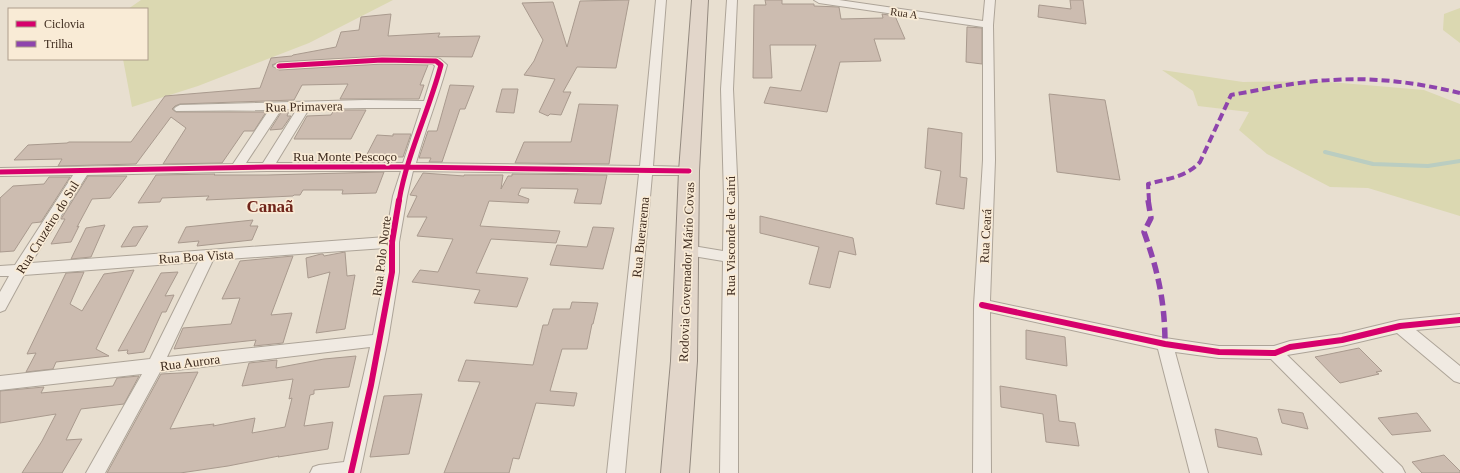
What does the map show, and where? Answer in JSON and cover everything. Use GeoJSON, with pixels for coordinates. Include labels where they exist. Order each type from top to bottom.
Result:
{"type":"FeatureCollection","features":[{"type":"Feature","properties":{"kind":"highway","name":"Rodovia Governador Mário Covas"},"geometry":{"type":"LineString","coordinates":[[675,473],[684,361],[689,171],[700,0]]}},
{"type":"Feature","properties":{"kind":"street","name":"Rua Buerarema"},"geometry":{"type":"LineString","coordinates":[[616,473],[661,0]]}},
{"type":"Feature","properties":{"kind":"street","name":"Rua Visconde de Cairú"},"geometry":{"type":"LineString","coordinates":[[728,473],[731,197],[727,88],[732,0]]}},
{"type":"Feature","properties":{"kind":"street","name":"Rua A"},"geometry":{"type":"LineString","coordinates":[[820,0],[988,25]]}},
{"type":"Feature","properties":{"kind":"street"},"geometry":{"type":"LineString","coordinates":[[892,0],[895,12]]}},
{"type":"Feature","properties":{"kind":"street","name":"Rua Ceará"},"geometry":{"type":"LineString","coordinates":[[982,473],[982,304],[989,160],[988,25],[990,0]]}},
{"type":"Feature","properties":{"kind":"street","name":"Rua Polo Norte"},"geometry":{"type":"LineString","coordinates":[[279,66],[382,60],[436,61],[441,65],[437,81],[418,132],[400,196],[392,242],[392,272],[380,340],[352,472]]}},
{"type":"Feature","properties":{"kind":"street","name":"Rua Primavera"},"geometry":{"type":"LineString","coordinates":[[180,109],[306,105],[428,104]]}},
{"type":"Feature","properties":{"kind":"street"},"geometry":{"type":"LineString","coordinates":[[267,167],[306,105]]}},
{"type":"Feature","properties":{"kind":"street"},"geometry":{"type":"LineString","coordinates":[[236,168],[278,106]]}},
{"type":"Feature","properties":{"kind":"street","name":"Rua Monte Pescoço"},"geometry":{"type":"LineString","coordinates":[[0,172],[267,167],[408,167],[689,171]]}},
{"type":"Feature","properties":{"kind":"street","name":"Rua Cruzeiro do Sul"},"geometry":{"type":"LineString","coordinates":[[0,306],[19,270],[83,170]]}},
{"type":"Feature","properties":{"kind":"street","name":"Rua Boa Vista"},"geometry":{"type":"LineString","coordinates":[[0,271],[392,242]]}},
{"type":"Feature","properties":{"kind":"street"},"geometry":{"type":"LineString","coordinates":[[688,250],[730,257]]}},
{"type":"Feature","properties":{"kind":"street"},"geometry":{"type":"LineString","coordinates":[[95,473],[154,367],[208,255]]}},
{"type":"Feature","properties":{"kind":"street"},"geometry":{"type":"LineString","coordinates":[[982,304],[1165,344],[1219,352],[1275,353],[1290,347],[1342,340],[1400,326],[1460,320]]}},
{"type":"Feature","properties":{"kind":"street"},"geometry":{"type":"LineString","coordinates":[[1400,326],[1460,376]]}},
{"type":"Feature","properties":{"kind":"street","name":"Rua Aurora"},"geometry":{"type":"LineString","coordinates":[[0,383],[154,367],[380,340]]}},
{"type":"Feature","properties":{"kind":"street"},"geometry":{"type":"LineString","coordinates":[[1165,344],[1199,473]]}},
{"type":"Feature","properties":{"kind":"street"},"geometry":{"type":"LineString","coordinates":[[1275,353],[1396,473]]}},
{"type":"Feature","properties":{"kind":"street"},"geometry":{"type":"LineString","coordinates":[[319,473],[352,472]]}},
{"type":"Feature","properties":{"kind":"shaded area"},"geometry":{"type":"Polygon","coordinates":[[[141,0],[393,0],[309,43],[198,86],[132,107],[123,60],[148,60],[148,8],[129,8],[141,0]]]}},
{"type":"Feature","properties":{"kind":"shaded area"},"geometry":{"type":"Polygon","coordinates":[[[1460,8],[1460,43],[1443,30],[1444,14],[1460,8]]]}},
{"type":"Feature","properties":{"kind":"shaded area"},"geometry":{"type":"Polygon","coordinates":[[[1162,70],[1243,82],[1318,81],[1424,90],[1460,104],[1460,216],[1368,188],[1330,187],[1267,154],[1239,130],[1249,112],[1198,106],[1193,91],[1162,70]]]}},
{"type":"Feature","properties":{"kind":"building"},"geometry":{"type":"Polygon","coordinates":[[[629,0],[616,68],[577,67],[563,92],[571,92],[561,115],[550,114],[548,116],[539,112],[555,79],[524,75],[534,61],[543,40],[522,3],[553,2],[567,47],[580,1],[629,0]]]}},
{"type":"Feature","properties":{"kind":"building"},"geometry":{"type":"Polygon","coordinates":[[[765,0],[782,0],[782,4],[814,4],[814,6],[839,7],[841,19],[883,18],[882,14],[895,16],[905,39],[874,39],[881,61],[840,62],[827,112],[764,103],[770,87],[801,91],[816,45],[770,45],[772,78],[753,78],[754,5],[766,5],[765,0]]]}},
{"type":"Feature","properties":{"kind":"building"},"geometry":{"type":"Polygon","coordinates":[[[1070,0],[1083,0],[1086,24],[1038,17],[1039,5],[1071,9],[1070,0]]]}},
{"type":"Feature","properties":{"kind":"building"},"geometry":{"type":"Polygon","coordinates":[[[391,14],[388,36],[440,33],[438,37],[480,36],[472,57],[382,56],[279,62],[272,65],[279,70],[382,64],[428,65],[420,85],[424,85],[419,99],[340,99],[348,84],[302,85],[294,100],[180,104],[175,106],[172,109],[176,112],[266,112],[254,131],[244,131],[222,163],[163,164],[186,128],[171,117],[136,164],[58,166],[62,159],[14,160],[28,145],[69,142],[131,142],[165,96],[260,88],[271,58],[292,56],[336,47],[341,32],[359,30],[361,17],[391,14]]]}},
{"type":"Feature","properties":{"kind":"building"},"geometry":{"type":"Polygon","coordinates":[[[967,27],[982,28],[982,64],[966,62],[967,27]]]}},
{"type":"Feature","properties":{"kind":"building"},"geometry":{"type":"Polygon","coordinates":[[[450,85],[474,86],[465,109],[460,109],[442,162],[429,162],[431,158],[419,158],[428,131],[437,131],[450,85]]]}},
{"type":"Feature","properties":{"kind":"building"},"geometry":{"type":"Polygon","coordinates":[[[502,89],[518,89],[514,113],[496,112],[502,89]]]}},
{"type":"Feature","properties":{"kind":"building"},"geometry":{"type":"Polygon","coordinates":[[[1049,94],[1105,100],[1120,180],[1057,172],[1049,94]]]}},
{"type":"Feature","properties":{"kind":"building"},"geometry":{"type":"Polygon","coordinates":[[[579,104],[618,105],[609,164],[515,163],[524,142],[571,142],[579,104]]]}},
{"type":"Feature","properties":{"kind":"building"},"geometry":{"type":"Polygon","coordinates":[[[334,110],[366,110],[351,139],[294,139],[307,116],[331,115],[334,110]]]}},
{"type":"Feature","properties":{"kind":"building"},"geometry":{"type":"Polygon","coordinates":[[[282,111],[289,111],[287,116],[291,116],[282,129],[270,130],[282,111]]]}},
{"type":"Feature","properties":{"kind":"building"},"geometry":{"type":"Polygon","coordinates":[[[928,128],[962,133],[960,177],[967,178],[964,209],[936,204],[941,171],[925,168],[928,128]]]}},
{"type":"Feature","properties":{"kind":"building"},"geometry":{"type":"Polygon","coordinates":[[[393,134],[411,134],[403,157],[390,157],[388,162],[363,162],[377,135],[393,136],[393,134]]]}},
{"type":"Feature","properties":{"kind":"building"},"geometry":{"type":"Polygon","coordinates":[[[384,172],[376,193],[342,194],[343,190],[303,190],[300,195],[293,196],[206,200],[209,196],[162,198],[160,202],[138,203],[156,175],[267,175],[384,172]]]}},
{"type":"Feature","properties":{"kind":"building"},"geometry":{"type":"Polygon","coordinates":[[[423,173],[464,176],[503,175],[501,189],[508,176],[512,176],[512,174],[607,175],[601,204],[574,203],[578,189],[521,188],[518,195],[529,199],[528,203],[489,201],[480,226],[560,231],[556,243],[491,239],[476,273],[528,278],[517,307],[474,303],[480,290],[412,282],[420,270],[438,272],[453,239],[417,236],[427,217],[407,217],[417,196],[410,195],[423,173]]]}},
{"type":"Feature","properties":{"kind":"building"},"geometry":{"type":"Polygon","coordinates":[[[88,176],[127,176],[110,198],[92,199],[71,242],[51,244],[65,219],[61,219],[88,176]]]}},
{"type":"Feature","properties":{"kind":"building"},"geometry":{"type":"Polygon","coordinates":[[[49,177],[70,177],[41,222],[32,223],[14,251],[0,252],[0,198],[13,186],[44,184],[49,177]]]}},
{"type":"Feature","properties":{"kind":"building"},"geometry":{"type":"Polygon","coordinates":[[[760,216],[853,238],[856,255],[839,251],[830,288],[809,284],[819,247],[760,233],[760,216]]]}},
{"type":"Feature","properties":{"kind":"building"},"geometry":{"type":"Polygon","coordinates":[[[253,220],[250,226],[258,226],[252,240],[197,246],[199,241],[178,243],[186,227],[253,220]]]}},
{"type":"Feature","properties":{"kind":"building"},"geometry":{"type":"Polygon","coordinates":[[[105,225],[91,257],[71,259],[86,228],[105,225]]]}},
{"type":"Feature","properties":{"kind":"building"},"geometry":{"type":"Polygon","coordinates":[[[148,226],[136,246],[121,247],[133,227],[148,226]]]}},
{"type":"Feature","properties":{"kind":"building"},"geometry":{"type":"Polygon","coordinates":[[[593,227],[614,228],[603,269],[550,265],[557,245],[587,247],[593,227]]]}},
{"type":"Feature","properties":{"kind":"building"},"geometry":{"type":"Polygon","coordinates":[[[345,252],[347,276],[355,275],[345,329],[316,333],[330,272],[308,278],[306,258],[321,254],[324,256],[345,252]]]}},
{"type":"Feature","properties":{"kind":"building"},"geometry":{"type":"Polygon","coordinates":[[[293,256],[271,315],[292,313],[283,343],[254,346],[256,340],[174,349],[183,328],[231,324],[240,298],[222,299],[240,261],[293,256]]]}},
{"type":"Feature","properties":{"kind":"building"},"geometry":{"type":"Polygon","coordinates":[[[134,270],[96,349],[109,356],[56,362],[53,369],[26,372],[36,353],[27,354],[66,273],[84,272],[70,304],[82,311],[104,274],[134,270]]]}},
{"type":"Feature","properties":{"kind":"building"},"geometry":{"type":"Polygon","coordinates":[[[178,272],[165,296],[174,295],[166,312],[162,312],[144,352],[128,354],[128,350],[118,351],[161,273],[178,272]]]}},
{"type":"Feature","properties":{"kind":"building"},"geometry":{"type":"Polygon","coordinates":[[[572,302],[598,303],[587,349],[562,349],[550,391],[577,393],[574,406],[536,403],[519,459],[513,458],[509,473],[444,473],[480,382],[458,381],[466,360],[533,365],[543,325],[548,325],[553,309],[570,309],[572,302]]]}},
{"type":"Feature","properties":{"kind":"building"},"geometry":{"type":"Polygon","coordinates":[[[1026,330],[1065,337],[1067,366],[1026,359],[1026,330]]]}},
{"type":"Feature","properties":{"kind":"building"},"geometry":{"type":"Polygon","coordinates":[[[1359,348],[1382,371],[1376,372],[1379,374],[1340,383],[1315,357],[1359,348]]]}},
{"type":"Feature","properties":{"kind":"building"},"geometry":{"type":"Polygon","coordinates":[[[356,356],[349,387],[314,390],[314,394],[310,395],[304,426],[333,422],[328,449],[180,473],[107,473],[161,374],[198,372],[170,429],[214,424],[213,426],[255,418],[252,433],[285,427],[292,398],[289,399],[293,379],[242,386],[249,363],[277,360],[276,368],[324,359],[356,356]]]}},
{"type":"Feature","properties":{"kind":"building"},"geometry":{"type":"Polygon","coordinates":[[[139,376],[124,404],[81,409],[66,440],[82,439],[62,473],[22,473],[42,441],[56,414],[0,423],[0,391],[44,387],[41,393],[113,386],[117,378],[139,376]]]}},
{"type":"Feature","properties":{"kind":"building"},"geometry":{"type":"Polygon","coordinates":[[[1000,386],[1056,395],[1059,421],[1075,423],[1079,446],[1046,442],[1043,414],[1001,407],[1000,386]]]}},
{"type":"Feature","properties":{"kind":"building"},"geometry":{"type":"Polygon","coordinates":[[[422,394],[409,454],[370,457],[384,396],[422,394]]]}},
{"type":"Feature","properties":{"kind":"building"},"geometry":{"type":"Polygon","coordinates":[[[1278,409],[1303,413],[1308,429],[1282,423],[1278,409]]]}},
{"type":"Feature","properties":{"kind":"building"},"geometry":{"type":"Polygon","coordinates":[[[1417,413],[1431,431],[1392,435],[1378,418],[1417,413]]]}},
{"type":"Feature","properties":{"kind":"building"},"geometry":{"type":"Polygon","coordinates":[[[1215,429],[1257,438],[1262,455],[1218,447],[1215,429]]]}},
{"type":"Feature","properties":{"kind":"building"},"geometry":{"type":"Polygon","coordinates":[[[1444,455],[1460,471],[1460,473],[1422,473],[1412,462],[1444,455]]]}},
{"type":"Feature","properties":{"kind":"waterway"},"geometry":{"type":"LineString","coordinates":[[1325,152],[1373,164],[1428,166],[1460,161]]}},
{"type":"Feature","properties":{"kind":"marked path"},"geometry":{"type":"LineString","coordinates":[[1165,344],[1165,313],[1154,262],[1144,232],[1151,218],[1148,198],[1148,184],[1184,174],[1194,169],[1200,162],[1231,95],[1305,82],[1352,79],[1407,83],[1460,93]]}},
{"type":"Feature","properties":{"kind":"cycle path"},"geometry":{"type":"LineString","coordinates":[[279,66],[382,60],[436,61],[441,65],[437,81],[418,132],[400,196],[392,242],[392,272],[371,385],[351,473]]}},
{"type":"Feature","properties":{"kind":"cycle path"},"geometry":{"type":"LineString","coordinates":[[0,172],[267,167],[408,167],[689,171]]}},
{"type":"Feature","properties":{"kind":"cycle path"},"geometry":{"type":"LineString","coordinates":[[982,305],[1165,344],[1219,352],[1275,353],[1290,347],[1342,340],[1400,326],[1460,320]]}},
{"type":"Feature","properties":{"kind":"district","name":"Canaã"},"geometry":{"type":"Point","coordinates":[270,206]}}]}
